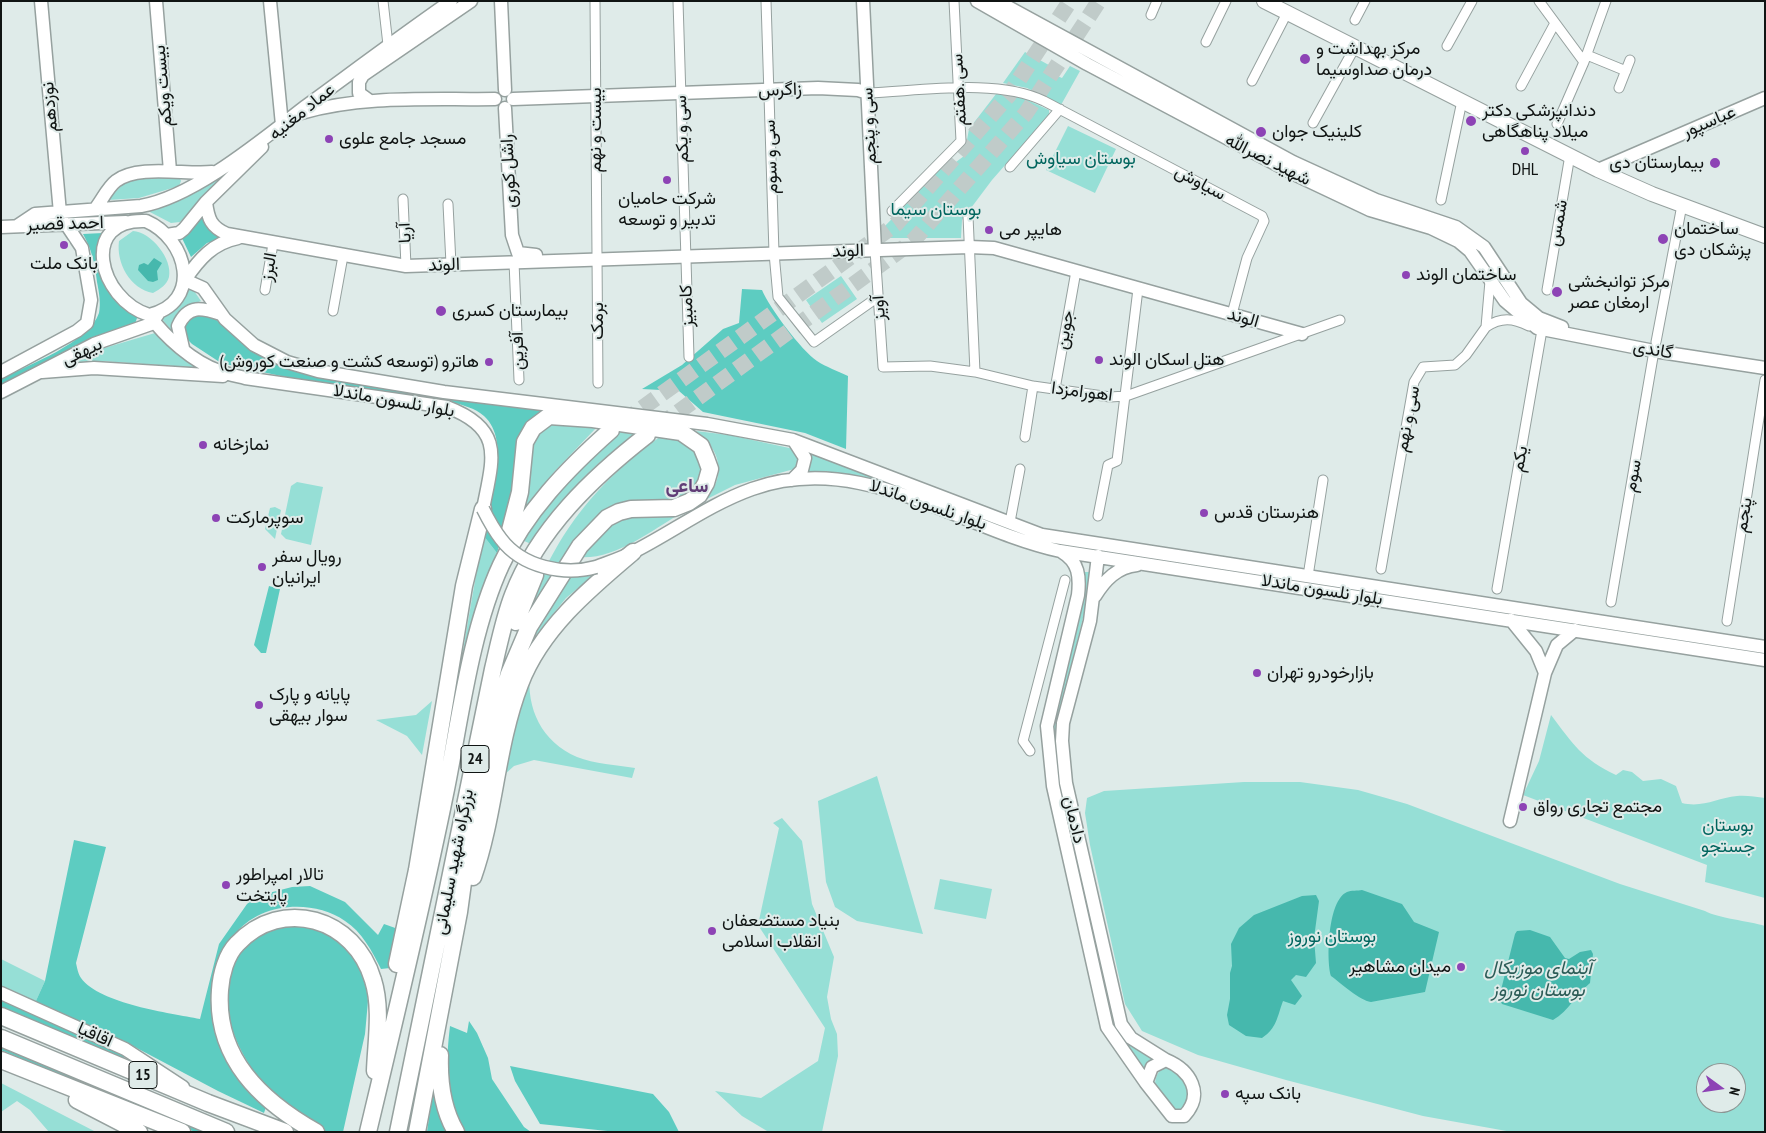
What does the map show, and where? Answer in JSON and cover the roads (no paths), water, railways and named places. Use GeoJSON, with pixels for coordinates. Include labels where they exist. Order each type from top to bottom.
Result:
{"type":"FeatureCollection","features":[{"type":"Feature","properties":{"kind":"highway"},"geometry":{"type":"LineString","coordinates":[[496,715],[509,674],[529,627],[580,546],[607,518],[619,512],[631,509],[674,508],[689,502],[699,495],[706,483],[710,469],[701,446],[681,432],[557,415],[549,416],[533,428],[525,442],[520,492],[501,565]]}},
{"type":"Feature","properties":{"kind":"highway","name":"بزرگراه شهید سلیمانی"},"geometry":{"type":"LineString","coordinates":[[367,1132],[421,910],[469,671],[483,613],[501,565],[517,537],[558,481],[611,430]]}},
{"type":"Feature","properties":{"kind":"highway","name":"بزرگراه شهید سلیمانی"},"geometry":{"type":"LineString","coordinates":[[398,1132],[493,669],[513,594],[537,549],[567,509],[597,476],[647,435]]}},
{"type":"Feature","properties":{"kind":"highway"},"geometry":{"type":"LineString","coordinates":[[417,1132],[459,912],[467,853],[508,650],[517,615],[541,561],[597,476]]}},
{"type":"Feature","properties":{"kind":"highway"},"geometry":{"type":"LineString","coordinates":[[367,1132],[367,1108],[417,870],[464,586],[482,509]]}},
{"type":"Feature","properties":{"kind":"highway"},"geometry":{"type":"LineString","coordinates":[[459,912],[474,874],[492,805],[510,717],[526,671],[550,632],[566,613],[633,552]]}},
{"type":"Feature","properties":{"kind":"highway"},"geometry":{"type":"LineString","coordinates":[[316,1132],[289,1117],[262,1095],[230,1052],[222,1030],[218,1008],[221,975],[235,945],[261,924],[295,918],[311,918],[343,933],[362,954],[374,982],[377,997],[375,1071]]}},
{"type":"Feature","properties":{"kind":"highway"},"geometry":{"type":"LineString","coordinates":[[441,1010],[439,1078],[443,1098],[456,1132]]}},
{"type":"Feature","properties":{"kind":"highway","name":"15"},"geometry":{"type":"LineString","coordinates":[[1,1016],[208,1103],[285,1132]]}},
{"type":"Feature","properties":{"kind":"highway","name":"15"},"geometry":{"type":"LineString","coordinates":[[1,1038],[226,1132]]}},
{"type":"Feature","properties":{"kind":"highway"},"geometry":{"type":"LineString","coordinates":[[1,1061],[139,1132]]}},
{"type":"Feature","properties":{"kind":"highway"},"geometry":{"type":"LineString","coordinates":[[1,1061],[182,1132]]}},
{"type":"Feature","properties":{"kind":"main road","name":"نوزدهم"},"geometry":{"type":"LineString","coordinates":[[41,1],[60,213]]}},
{"type":"Feature","properties":{"kind":"main road","name":"بیست ویکم"},"geometry":{"type":"LineString","coordinates":[[156,1],[170,171]]}},
{"type":"Feature","properties":{"kind":"main road"},"geometry":{"type":"LineString","coordinates":[[270,1],[282,125]]}},
{"type":"Feature","properties":{"kind":"main road","name":"عماد مغنیه"},"geometry":{"type":"LineString","coordinates":[[167,235],[179,233],[184,229],[206,202],[264,145],[267,136],[372,63],[472,1]]}},
{"type":"Feature","properties":{"kind":"main road","name":"راشل کوری"},"geometry":{"type":"LineString","coordinates":[[501,1],[508,99],[512,235]]}},
{"type":"Feature","properties":{"kind":"main road","name":"سی و پنجم"},"geometry":{"type":"LineString","coordinates":[[863,1],[866,70],[864,92],[872,250]]}},
{"type":"Feature","properties":{"kind":"main road","name":"شهید نصرالله"},"geometry":{"type":"LineString","coordinates":[[977,1],[1087,64],[1296,175],[1370,210],[1431,228],[1451,237],[1470,251],[1509,305],[1542,326]]}},
{"type":"Feature","properties":{"kind":"main road","name":"شهید نصرالله"},"geometry":{"type":"LineString","coordinates":[[997,1],[1293,162],[1376,200],[1456,227],[1484,247],[1521,303],[1542,326]]}},
{"type":"Feature","properties":{"kind":"main road","name":"عماد مغنیه"},"geometry":{"type":"LineString","coordinates":[[370,101],[360,93],[359,82],[372,63],[388,45],[449,2]]}},
{"type":"Feature","properties":{"kind":"main road"},"geometry":{"type":"LineString","coordinates":[[1265,2],[1598,170],[1682,206],[1765,236]]}},
{"type":"Feature","properties":{"kind":"main road"},"geometry":{"type":"LineString","coordinates":[[818,88],[855,82],[866,70]]}},
{"type":"Feature","properties":{"kind":"main road","name":"زاگرس"},"geometry":{"type":"LineString","coordinates":[[508,99],[818,88],[864,92]]}},
{"type":"Feature","properties":{"kind":"main road","name":"عباسپور"},"geometry":{"type":"LineString","coordinates":[[1598,170],[1765,98]]}},
{"type":"Feature","properties":{"kind":"main road"},"geometry":{"type":"LineString","coordinates":[[294,116],[331,105],[370,101],[508,99]]}},
{"type":"Feature","properties":{"kind":"main road"},"geometry":{"type":"LineString","coordinates":[[17,226],[35,214],[154,203],[217,172],[267,136]]}},
{"type":"Feature","properties":{"kind":"main road"},"geometry":{"type":"LineString","coordinates":[[96,208],[115,182],[126,175],[170,171],[200,174],[217,172]]}},
{"type":"Feature","properties":{"kind":"main road","name":"الوند"},"geometry":{"type":"LineString","coordinates":[[206,202],[212,226],[227,234],[273,244],[406,266],[590,261],[597,258],[969,246],[1006,250],[1302,334]]}},
{"type":"Feature","properties":{"kind":"main road"},"geometry":{"type":"LineString","coordinates":[[185,280],[184,264],[167,235],[159,228],[146,222],[128,222],[116,229],[107,238],[104,254],[105,269],[112,286],[129,306],[154,316],[181,292],[185,280],[203,256],[220,243],[240,238]]}},
{"type":"Feature","properties":{"kind":"main road","name":"احمد قصیر"},"geometry":{"type":"LineString","coordinates":[[1,227],[128,222]]}},
{"type":"Feature","properties":{"kind":"main road"},"geometry":{"type":"LineString","coordinates":[[1,372],[77,331],[87,323],[91,303],[85,257],[82,248],[66,224]]}},
{"type":"Feature","properties":{"kind":"main road"},"geometry":{"type":"LineString","coordinates":[[512,235],[516,250],[522,254],[588,255],[597,258]]}},
{"type":"Feature","properties":{"kind":"main road"},"geometry":{"type":"LineString","coordinates":[[476,264],[504,254],[512,235]]}},
{"type":"Feature","properties":{"kind":"main road"},"geometry":{"type":"LineString","coordinates":[[185,280],[199,285],[203,256]]}},
{"type":"Feature","properties":{"kind":"main road","name":"بلوار نلسون ماندلا"},"geometry":{"type":"LineString","coordinates":[[199,285],[222,314],[257,348],[286,362],[318,371],[444,392],[698,423],[793,440],[882,473],[909,489],[1019,538],[1060,552],[1151,564],[1765,660]]}},
{"type":"Feature","properties":{"kind":"main road"},"geometry":{"type":"LineString","coordinates":[[183,349],[178,326],[186,314],[198,308],[222,314]]}},
{"type":"Feature","properties":{"kind":"main road","name":"بلوار نلسون ماندلا"},"geometry":{"type":"LineString","coordinates":[[154,316],[183,349],[209,367],[246,378],[429,404],[462,413],[477,422],[489,436],[492,455],[482,509],[502,540],[518,554],[537,564],[561,571],[576,571],[596,566],[633,552],[737,495],[792,480],[839,478],[878,486],[909,489],[1010,522],[1042,535],[1765,647]]}},
{"type":"Feature","properties":{"kind":"main road","name":"بیهقی"},"geometry":{"type":"LineString","coordinates":[[1,392],[94,344],[136,331],[154,316]]}},
{"type":"Feature","properties":{"kind":"main road","name":"گاندی"},"geometry":{"type":"LineString","coordinates":[[1542,326],[1560,326],[1655,347],[1765,368]]}},
{"type":"Feature","properties":{"kind":"main road","name":"گاندی"},"geometry":{"type":"LineString","coordinates":[[1655,347],[1765,360]]}},
{"type":"Feature","properties":{"kind":"main road"},"geometry":{"type":"LineString","coordinates":[[42,372],[94,368],[246,378]]}},
{"type":"Feature","properties":{"kind":"main road"},"geometry":{"type":"LineString","coordinates":[[792,480],[802,470],[805,458],[793,440]]}},
{"type":"Feature","properties":{"kind":"main road"},"geometry":{"type":"LineString","coordinates":[[878,486],[884,482],[882,473]]}},
{"type":"Feature","properties":{"kind":"main road"},"geometry":{"type":"LineString","coordinates":[[1042,535],[1080,547],[1098,556]]}},
{"type":"Feature","properties":{"kind":"main road","name":"دادمان"},"geometry":{"type":"LineString","coordinates":[[1060,552],[1075,564],[1079,587],[1047,726],[1050,766],[1077,901],[1107,1027],[1146,1083]]}},
{"type":"Feature","properties":{"kind":"main road","name":"دادمان"},"geometry":{"type":"LineString","coordinates":[[1098,556],[1095,596],[1063,724],[1066,783],[1121,1024],[1131,1038],[1166,1060]]}},
{"type":"Feature","properties":{"kind":"main road"},"geometry":{"type":"LineString","coordinates":[[1095,596],[1102,584],[1119,570],[1133,565],[1151,564]]}},
{"type":"Feature","properties":{"kind":"main road"},"geometry":{"type":"LineString","coordinates":[[1511,620],[1536,651],[1545,673]]}},
{"type":"Feature","properties":{"kind":"main road"},"geometry":{"type":"LineString","coordinates":[[1510,821],[1545,673],[1558,645],[1574,630]]}},
{"type":"Feature","properties":{"kind":"main road"},"geometry":{"type":"LineString","coordinates":[[1050,766],[1064,765]]}},
{"type":"Feature","properties":{"kind":"main road","name":"اقاقیا"},"geometry":{"type":"LineString","coordinates":[[1,993],[125,1049],[208,1103]]}},
{"type":"Feature","properties":{"kind":"main road"},"geometry":{"type":"LineString","coordinates":[[1166,1060],[1186,1072],[1193,1083],[1194,1098],[1189,1111],[1184,1116],[1172,1116],[1146,1083],[1152,1067],[1166,1060]]}},
{"type":"Feature","properties":{"kind":"street"},"geometry":{"type":"LineString","coordinates":[[383,1],[388,45]]}},
{"type":"Feature","properties":{"kind":"street","name":"بیست و نهم"},"geometry":{"type":"LineString","coordinates":[[596,1],[597,258]]}},
{"type":"Feature","properties":{"kind":"street","name":"سی و یکم"},"geometry":{"type":"LineString","coordinates":[[678,1],[686,256]]}},
{"type":"Feature","properties":{"kind":"street","name":"سی و سوم"},"geometry":{"type":"LineString","coordinates":[[766,1],[774,253],[778,300],[814,342],[878,297]]}},
{"type":"Feature","properties":{"kind":"street","name":"سی .هفتم"},"geometry":{"type":"LineString","coordinates":[[892,211],[961,141],[954,1]]}},
{"type":"Feature","properties":{"kind":"street"},"geometry":{"type":"LineString","coordinates":[[1150,15],[1157,1]]}},
{"type":"Feature","properties":{"kind":"street"},"geometry":{"type":"LineString","coordinates":[[1206,42],[1226,1]]}},
{"type":"Feature","properties":{"kind":"street"},"geometry":{"type":"LineString","coordinates":[[1355,20],[1365,1]]}},
{"type":"Feature","properties":{"kind":"street"},"geometry":{"type":"LineString","coordinates":[[1447,46],[1472,1]]}},
{"type":"Feature","properties":{"kind":"street"},"geometry":{"type":"LineString","coordinates":[[1539,1],[1585,59],[1626,71]]}},
{"type":"Feature","properties":{"kind":"street"},"geometry":{"type":"LineString","coordinates":[[1558,124],[1585,59],[1606,1]]}},
{"type":"Feature","properties":{"kind":"street"},"geometry":{"type":"LineString","coordinates":[[1252,81],[1287,13]]}},
{"type":"Feature","properties":{"kind":"street"},"geometry":{"type":"LineString","coordinates":[[1521,86],[1555,23]]}},
{"type":"Feature","properties":{"kind":"street"},"geometry":{"type":"LineString","coordinates":[[1313,123],[1355,47]]}},
{"type":"Feature","properties":{"kind":"street"},"geometry":{"type":"LineString","coordinates":[[1619,88],[1630,60]]}},
{"type":"Feature","properties":{"kind":"street","name":"زاگرس"},"geometry":{"type":"LineString","coordinates":[[864,92],[1005,88],[1028,94],[1044,101]]}},
{"type":"Feature","properties":{"kind":"street","name":"سیاوش"},"geometry":{"type":"LineString","coordinates":[[1044,101],[1263,216],[1264,221],[1247,258],[1232,314]]}},
{"type":"Feature","properties":{"kind":"street"},"geometry":{"type":"LineString","coordinates":[[1441,200],[1462,101]]}},
{"type":"Feature","properties":{"kind":"street"},"geometry":{"type":"LineString","coordinates":[[1010,167],[1060,110]]}},
{"type":"Feature","properties":{"kind":"street","name":"شمس"},"geometry":{"type":"LineString","coordinates":[[1547,290],[1570,155]]}},
{"type":"Feature","properties":{"kind":"street","name":"آریا"},"geometry":{"type":"LineString","coordinates":[[403,199],[406,266]]}},
{"type":"Feature","properties":{"kind":"street"},"geometry":{"type":"LineString","coordinates":[[448,204],[451,264]]}},
{"type":"Feature","properties":{"kind":"street","name":"سوم"},"geometry":{"type":"LineString","coordinates":[[1611,602],[1655,347],[1682,206]]}},
{"type":"Feature","properties":{"kind":"street"},"geometry":{"type":"LineString","coordinates":[[968,216],[975,372]]}},
{"type":"Feature","properties":{"kind":"street","name":"البرز"},"geometry":{"type":"LineString","coordinates":[[266,290],[273,244]]}},
{"type":"Feature","properties":{"kind":"street","name":"آویز"},"geometry":{"type":"LineString","coordinates":[[872,250],[878,297],[883,367]]}},
{"type":"Feature","properties":{"kind":"street"},"geometry":{"type":"LineString","coordinates":[[333,311],[343,256]]}},
{"type":"Feature","properties":{"kind":"street","name":"کامبیز"},"geometry":{"type":"LineString","coordinates":[[686,256],[689,356]]}},
{"type":"Feature","properties":{"kind":"street","name":"برمک"},"geometry":{"type":"LineString","coordinates":[[597,258],[598,383]]}},
{"type":"Feature","properties":{"kind":"street","name":"آفرین"},"geometry":{"type":"LineString","coordinates":[[514,262],[519,380]]}},
{"type":"Feature","properties":{"kind":"street","name":"جوین"},"geometry":{"type":"LineString","coordinates":[[1055,389],[1076,271]]}},
{"type":"Feature","properties":{"kind":"street"},"geometry":{"type":"LineString","coordinates":[[1486,327],[1490,281]]}},
{"type":"Feature","properties":{"kind":"street"},"geometry":{"type":"LineString","coordinates":[[1098,516],[1108,464],[1117,462],[1138,289]]}},
{"type":"Feature","properties":{"kind":"street"},"geometry":{"type":"LineString","coordinates":[[1486,327],[1499,320],[1510,319],[1542,326]]}},
{"type":"Feature","properties":{"kind":"street"},"geometry":{"type":"LineString","coordinates":[[1302,334],[1340,320]]}},
{"type":"Feature","properties":{"kind":"street","name":"یکم"},"geometry":{"type":"LineString","coordinates":[[1497,589],[1542,326]]}},
{"type":"Feature","properties":{"kind":"street","name":"سی و نهم"},"geometry":{"type":"LineString","coordinates":[[1381,569],[1412,388],[1416,376],[1420,370],[1427,366],[1458,364],[1486,327]]}},
{"type":"Feature","properties":{"kind":"street","name":"اهورامزدا"},"geometry":{"type":"LineString","coordinates":[[883,367],[930,366],[975,372],[1033,386],[1110,397],[1126,396],[1302,334]]}},
{"type":"Feature","properties":{"kind":"street","name":"پنجم"},"geometry":{"type":"LineString","coordinates":[[1727,620],[1765,380]]}},
{"type":"Feature","properties":{"kind":"street"},"geometry":{"type":"LineString","coordinates":[[1025,437],[1033,386]]}},
{"type":"Feature","properties":{"kind":"street"},"geometry":{"type":"LineString","coordinates":[[1010,522],[1020,469]]}},
{"type":"Feature","properties":{"kind":"street"},"geometry":{"type":"LineString","coordinates":[[1308,576],[1323,480]]}},
{"type":"Feature","properties":{"kind":"street"},"geometry":{"type":"LineString","coordinates":[[1030,751],[1023,741],[1065,580]]}},
{"type":"Feature","properties":{"kind":"water"},"geometry":{"type":"Polygon","coordinates":[[[154,258],[162,263],[157,271],[158,280],[153,282],[148,281],[138,270],[139,265],[144,263],[148,265],[154,258]]]}},
{"type":"Feature","properties":{"kind":"water"},"geometry":{"type":"Polygon","coordinates":[[[1362,890],[1402,904],[1414,922],[1439,932],[1425,992],[1371,1002],[1356,995],[1331,976],[1329,944],[1332,918],[1336,906],[1341,897],[1347,892],[1362,890]]]}},
{"type":"Feature","properties":{"kind":"water"},"geometry":{"type":"Polygon","coordinates":[[[1316,895],[1319,901],[1314,938],[1316,963],[1306,977],[1296,975],[1291,980],[1302,996],[1295,1005],[1283,1001],[1274,1026],[1262,1038],[1246,1036],[1229,1025],[1227,1015],[1232,966],[1231,944],[1239,928],[1254,915],[1302,896],[1316,895]]]}},
{"type":"Feature","properties":{"kind":"water","name":"آبنمای موزیکال بوستان نوروز"},"geometry":{"type":"Polygon","coordinates":[[[1530,930],[1550,937],[1565,958],[1569,959],[1580,952],[1591,950],[1593,954],[1590,983],[1564,1012],[1553,1020],[1502,1004],[1499,998],[1515,934],[1517,931],[1530,930]]]}},
{"type":"Feature","properties":{"kind":"tunnel"},"geometry":{"type":"LineString","coordinates":[[623,422],[896,224],[1009,95],[1070,1]]}},
{"type":"Feature","properties":{"kind":"tunnel"},"geometry":{"type":"LineString","coordinates":[[659,426],[913,241],[1026,113],[1099,1]]}},
{"type":"Feature","properties":{"kind":"place","name":"مرکز بهداشت و درمان صداوسیما"},"geometry":{"type":"Point","coordinates":[1305,59]}},
{"type":"Feature","properties":{"kind":"place","name":"دندانپزشکی دکتر میلاد پناهگاهی"},"geometry":{"type":"Point","coordinates":[1471,121]}},
{"type":"Feature","properties":{"kind":"place","name":"کلینیک جوان"},"geometry":{"type":"Point","coordinates":[1261,132]}},
{"type":"Feature","properties":{"kind":"place","name":"مسجد جامع علوی"},"geometry":{"type":"Point","coordinates":[329,139]}},
{"type":"Feature","properties":{"kind":"place","name":"DHL"},"geometry":{"type":"Point","coordinates":[1525,151]}},
{"type":"Feature","properties":{"kind":"place","name":"بیمارستان دی"},"geometry":{"type":"Point","coordinates":[1715,163]}},
{"type":"Feature","properties":{"kind":"place","name":"شرکت حامیان تدبیر و توسعه"},"geometry":{"type":"Point","coordinates":[667,180]}},
{"type":"Feature","properties":{"kind":"place","name":"هایپر می"},"geometry":{"type":"Point","coordinates":[989,230]}},
{"type":"Feature","properties":{"kind":"place","name":"ساختمان پزشکان دی"},"geometry":{"type":"Point","coordinates":[1663,239]}},
{"type":"Feature","properties":{"kind":"place","name":"بانک ملت"},"geometry":{"type":"Point","coordinates":[64,245]}},
{"type":"Feature","properties":{"kind":"place","name":"ساختمان الوند"},"geometry":{"type":"Point","coordinates":[1406,275]}},
{"type":"Feature","properties":{"kind":"place","name":"مرکز توانبخشی ارمغان عصر"},"geometry":{"type":"Point","coordinates":[1557,292]}},
{"type":"Feature","properties":{"kind":"place","name":"بیمارستان کسری"},"geometry":{"type":"Point","coordinates":[441,311]}},
{"type":"Feature","properties":{"kind":"place","name":"هتل اسکان الوند"},"geometry":{"type":"Point","coordinates":[1099,360]}},
{"type":"Feature","properties":{"kind":"place","name":"هاترو (توسعه کشت و صنعت کوروش)"},"geometry":{"type":"Point","coordinates":[489,362]}},
{"type":"Feature","properties":{"kind":"place","name":"نمازخانه"},"geometry":{"type":"Point","coordinates":[203,445]}},
{"type":"Feature","properties":{"kind":"place","name":"هنرستان قدس"},"geometry":{"type":"Point","coordinates":[1204,513]}},
{"type":"Feature","properties":{"kind":"place","name":"سوپرمارکت"},"geometry":{"type":"Point","coordinates":[216,518]}},
{"type":"Feature","properties":{"kind":"place","name":"رویال سفر ایرانیان"},"geometry":{"type":"Point","coordinates":[262,567]}},
{"type":"Feature","properties":{"kind":"place","name":"بازارخودرو تهران"},"geometry":{"type":"Point","coordinates":[1257,673]}},
{"type":"Feature","properties":{"kind":"place","name":"پایانه و پارک سوار بیهقی"},"geometry":{"type":"Point","coordinates":[259,705]}},
{"type":"Feature","properties":{"kind":"place","name":"مجتمع تجاری رواق"},"geometry":{"type":"Point","coordinates":[1523,807]}},
{"type":"Feature","properties":{"kind":"place","name":"تالار امپراطور پایتخت"},"geometry":{"type":"Point","coordinates":[226,885]}},
{"type":"Feature","properties":{"kind":"place","name":"بنیاد مستضعفان انقلاب اسلامی"},"geometry":{"type":"Point","coordinates":[712,931]}},
{"type":"Feature","properties":{"kind":"place","name":"میدان مشاهیر"},"geometry":{"type":"Point","coordinates":[1461,967]}},
{"type":"Feature","properties":{"kind":"place","name":"بانک سپه"},"geometry":{"type":"Point","coordinates":[1225,1094]}},
{"type":"Feature","properties":{"kind":"district","name":"ساعی"},"geometry":{"type":"Point","coordinates":[687,487]}},
{"type":"Feature","properties":{"kind":"park label","name":"بوستان سیاوش"},"geometry":{"type":"Point","coordinates":[1081,159]}},
{"type":"Feature","properties":{"kind":"park label","name":"بوستان سیما"},"geometry":{"type":"Point","coordinates":[936,210]}},
{"type":"Feature","properties":{"kind":"park label","name":"بوستان جستجو"},"geometry":{"type":"Point","coordinates":[1728,836]}},
{"type":"Feature","properties":{"kind":"park label","name":"بوستان نوروز"},"geometry":{"type":"Point","coordinates":[1332,937]}}]}
